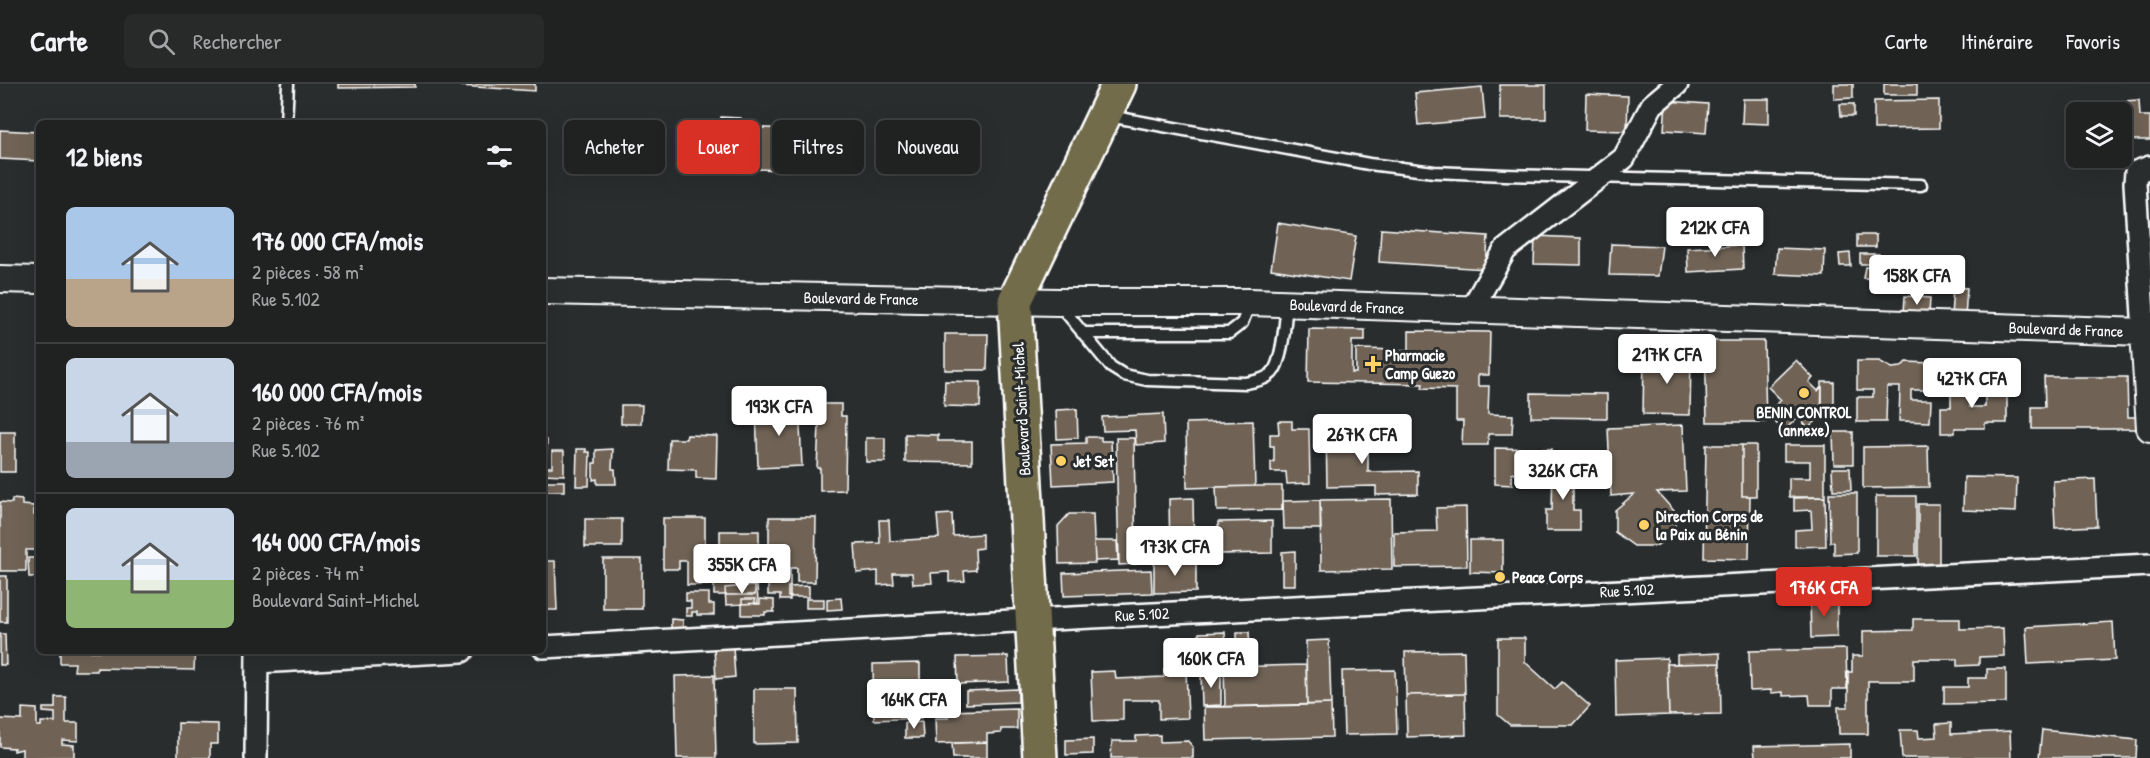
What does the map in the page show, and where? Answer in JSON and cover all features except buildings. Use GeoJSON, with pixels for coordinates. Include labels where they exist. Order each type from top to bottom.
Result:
{"type":"FeatureCollection","features":[{"type":"Feature","properties":{"kind":"main road","name":"Boulevard Saint-Michel"},"geometry":{"type":"LineString","coordinates":[[1040,758],[1015,300],[1102,115],[1119,84]]}},
{"type":"Feature","properties":{"kind":"street"},"geometry":{"type":"LineString","coordinates":[[1471,310],[1505,250],[1624,158],[1652,105],[1677,84]]}},
{"type":"Feature","properties":{"kind":"street"},"geometry":{"type":"LineString","coordinates":[[2150,167],[2136,172],[2135,183],[2147,332],[2150,428]]}},
{"type":"Feature","properties":{"kind":"street"},"geometry":{"type":"LineString","coordinates":[[0,279],[36,280]]}},
{"type":"Feature","properties":{"kind":"street","name":"Boulevard de France"},"geometry":{"type":"LineString","coordinates":[[546,291],[1056,302],[1250,302],[2147,332]]}},
{"type":"Feature","properties":{"kind":"street","name":"Rue 5.102"},"geometry":{"type":"LineString","coordinates":[[546,646],[2150,565]]}},
{"type":"Feature","properties":{"kind":"street"},"geometry":{"type":"LineString","coordinates":[[256,758],[257,657],[360,654]]}},
{"type":"Feature","properties":{"kind":"lane"},"geometry":{"type":"LineString","coordinates":[[286,120],[288,84]]}},
{"type":"Feature","properties":{"kind":"lane"},"geometry":{"type":"LineString","coordinates":[[1102,115],[1369,165],[1434,172],[1505,176],[1921,185]]}},
{"type":"Feature","properties":{"kind":"lane"},"geometry":{"type":"LineString","coordinates":[[1056,302],[1111,367],[1124,375],[1147,380],[1246,383],[1261,380],[1272,373],[1278,361],[1287,304]]}},
{"type":"Feature","properties":{"kind":"lane"},"geometry":{"type":"LineString","coordinates":[[1082,333],[1229,333],[1242,323],[1250,302]]}},
{"type":"Feature","properties":{"kind":"place","name":"Pharmacie Camp Guezo"},"geometry":{"type":"Point","coordinates":[1373,364]}},
{"type":"Feature","properties":{"kind":"place","name":"BENIN CONTROL (annexe)"},"geometry":{"type":"Point","coordinates":[1804,393]}},
{"type":"Feature","properties":{"kind":"place","name":"Jet Set"},"geometry":{"type":"Point","coordinates":[1061,461]}},
{"type":"Feature","properties":{"kind":"place","name":"Direction Corps de la Paix au Bénin"},"geometry":{"type":"Point","coordinates":[1644,525]}},
{"type":"Feature","properties":{"kind":"place","name":"Peace Corps"},"geometry":{"type":"Point","coordinates":[1500,577]}}]}
